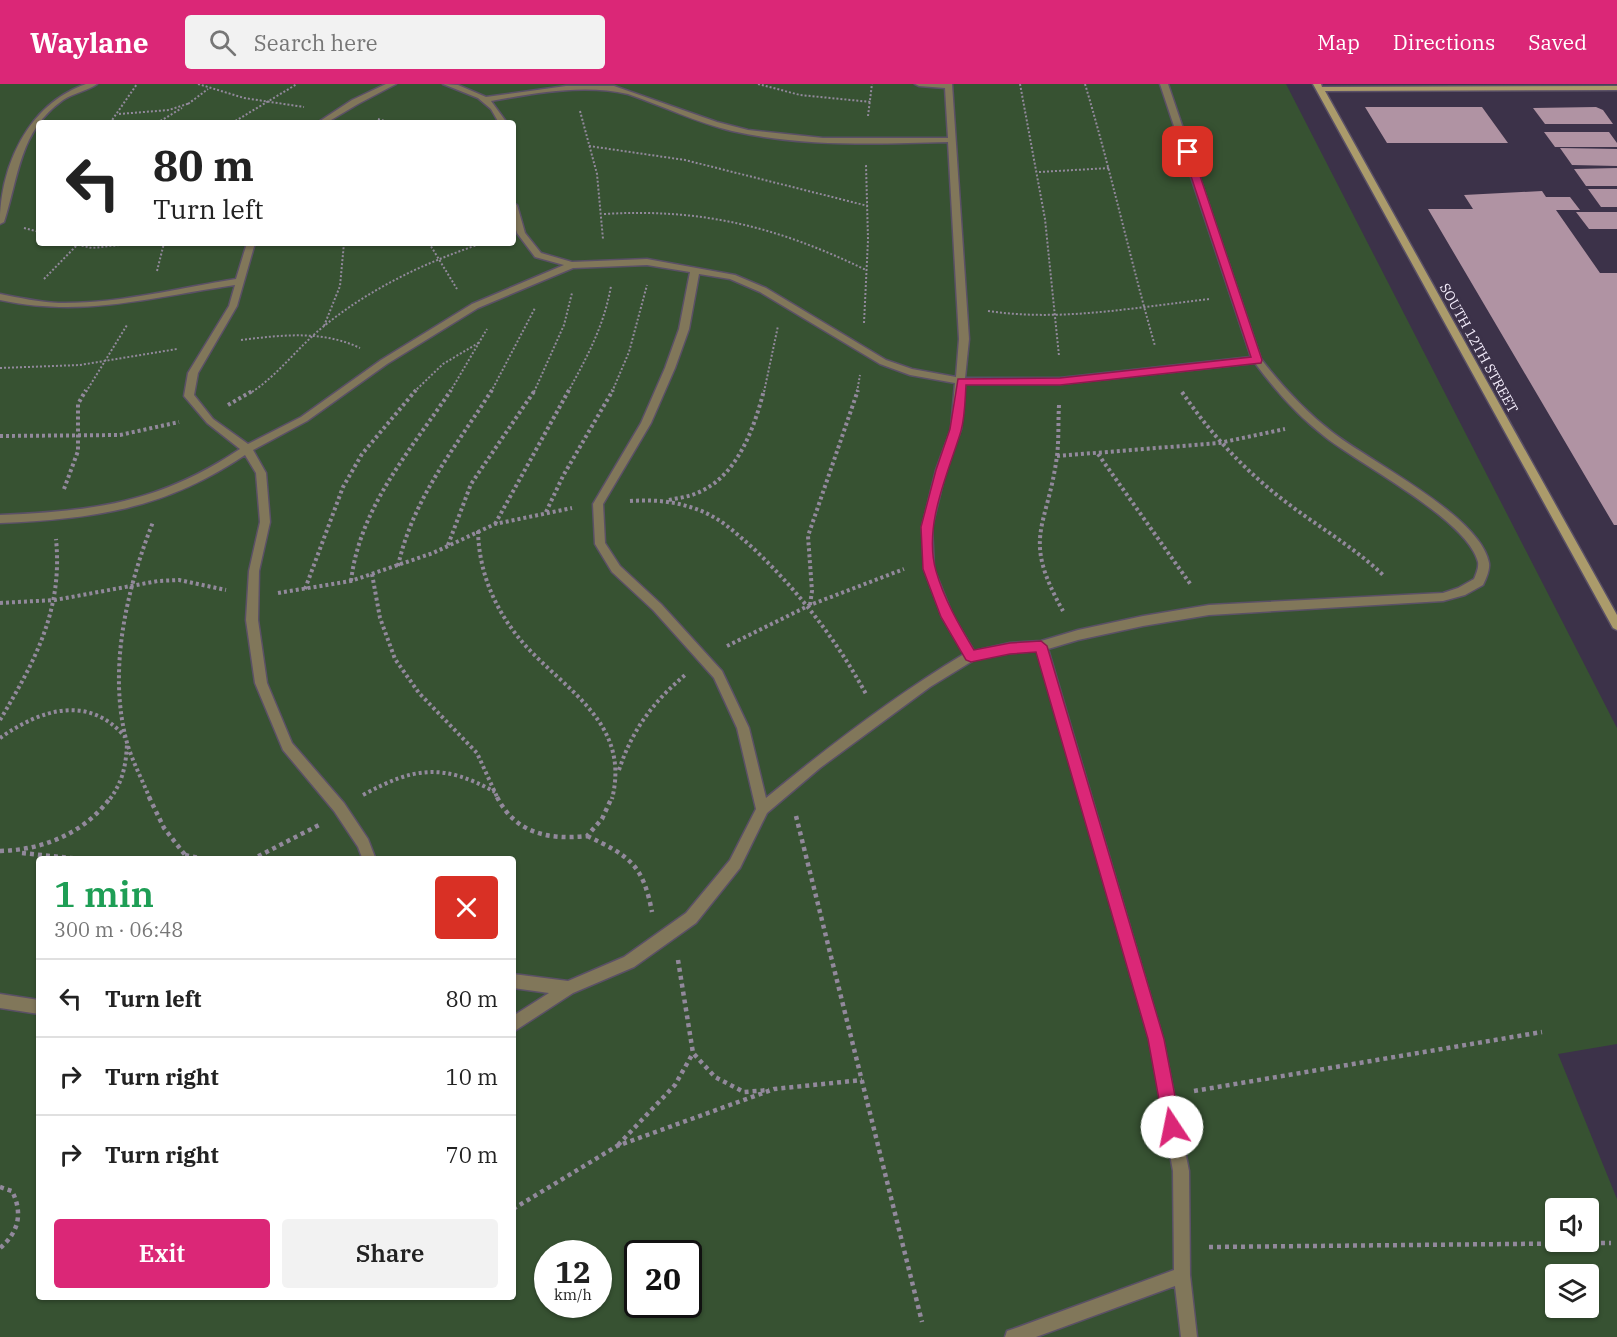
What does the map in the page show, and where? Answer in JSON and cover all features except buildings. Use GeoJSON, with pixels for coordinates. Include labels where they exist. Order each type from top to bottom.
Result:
{"type":"FeatureCollection","features":[{"type":"Feature","properties":{"kind":"street"},"geometry":{"type":"LineString","coordinates":[[1318,87],[1615,87]]}},
{"type":"Feature","properties":{"kind":"street","name":"SOUTH 12TH STREET"},"geometry":{"type":"LineString","coordinates":[[1318,87],[1617,625]]}},
{"type":"Feature","properties":{"kind":"lane"},"geometry":{"type":"LineString","coordinates":[[38,120],[53,103],[74,89],[93,84]]}},
{"type":"Feature","properties":{"kind":"lane"},"geometry":{"type":"LineString","coordinates":[[326,120],[355,102],[392,84]]}},
{"type":"Feature","properties":{"kind":"lane"},"geometry":{"type":"LineString","coordinates":[[447,84],[487,99],[502,120]]}},
{"type":"Feature","properties":{"kind":"lane"},"geometry":{"type":"LineString","coordinates":[[919,84],[948,85],[949,140],[954,157],[964,339],[956,429],[927,527],[929,569],[948,617],[971,656]]}},
{"type":"Feature","properties":{"kind":"lane"},"geometry":{"type":"LineString","coordinates":[[516,1023],[568,988],[629,962],[691,918],[735,864],[762,809],[816,764],[926,682],[971,656],[1010,648],[1041,646],[1078,635],[1209,610],[1443,597],[1461,592],[1479,582],[1484,564],[1474,543],[1452,520],[1421,496],[1338,442],[1310,420],[1273,382],[1257,360],[1234,298],[1164,84]]}},
{"type":"Feature","properties":{"kind":"lane"},"geometry":{"type":"LineString","coordinates":[[487,99],[546,88],[596,86],[614,88],[747,132],[793,138],[866,141],[949,140]]}},
{"type":"Feature","properties":{"kind":"lane"},"geometry":{"type":"LineString","coordinates":[[0,222],[22,142],[36,122]]}},
{"type":"Feature","properties":{"kind":"lane"},"geometry":{"type":"LineString","coordinates":[[516,215],[521,232],[538,255],[572,265],[647,262],[732,277],[784,302],[863,351],[910,372],[962,381],[1060,381],[1170,372],[1257,360]]}},
{"type":"Feature","properties":{"kind":"lane"},"geometry":{"type":"LineString","coordinates":[[250,246],[233,306],[194,373],[189,396],[205,415],[247,449],[261,473],[265,522],[254,571],[252,620],[261,683],[287,746],[339,807],[363,843],[368,856]]}},
{"type":"Feature","properties":{"kind":"lane"},"geometry":{"type":"LineString","coordinates":[[0,519],[121,509],[175,491],[221,468],[247,449],[304,419],[384,362],[475,306],[572,265]]}},
{"type":"Feature","properties":{"kind":"lane"},"geometry":{"type":"LineString","coordinates":[[694,271],[684,329],[670,368],[646,423],[598,504],[600,544],[616,569],[657,607],[718,675],[743,728],[762,809]]}},
{"type":"Feature","properties":{"kind":"lane"},"geometry":{"type":"LineString","coordinates":[[0,297],[60,305],[98,303],[241,281]]}},
{"type":"Feature","properties":{"kind":"lane"},"geometry":{"type":"LineString","coordinates":[[1041,646],[1156,1039],[1180,1171],[1182,1275],[1189,1337]]}},
{"type":"Feature","properties":{"kind":"lane"},"geometry":{"type":"LineString","coordinates":[[516,981],[568,988]]}},
{"type":"Feature","properties":{"kind":"lane"},"geometry":{"type":"LineString","coordinates":[[0,1001],[36,1007]]}},
{"type":"Feature","properties":{"kind":"lane"},"geometry":{"type":"LineString","coordinates":[[1013,1337],[1182,1275]]}},
{"type":"Feature","properties":{"kind":"path"},"geometry":{"type":"LineString","coordinates":[[113,120],[119,114],[136,84]]}},
{"type":"Feature","properties":{"kind":"path"},"geometry":{"type":"LineString","coordinates":[[198,84],[208,89],[266,102],[306,107]]}},
{"type":"Feature","properties":{"kind":"path"},"geometry":{"type":"LineString","coordinates":[[237,120],[297,84]]}},
{"type":"Feature","properties":{"kind":"path"},"geometry":{"type":"LineString","coordinates":[[758,84],[787,95],[816,100],[871,102]]}},
{"type":"Feature","properties":{"kind":"path"},"geometry":{"type":"LineString","coordinates":[[810,605],[812,591],[808,536],[858,386],[863,351],[868,206],[866,141],[872,84]]}},
{"type":"Feature","properties":{"kind":"path"},"geometry":{"type":"LineString","coordinates":[[1020,84],[1040,172],[1057,316],[1060,381],[1057,456],[1037,527],[1038,559],[1046,584],[1078,635]]}},
{"type":"Feature","properties":{"kind":"path"},"geometry":{"type":"LineString","coordinates":[[1084,84],[1110,168],[1153,342],[1170,372],[1219,443],[1285,503],[1353,549],[1381,573],[1405,600]]}},
{"type":"Feature","properties":{"kind":"path"},"geometry":{"type":"LineString","coordinates":[[162,120],[208,89]]}},
{"type":"Feature","properties":{"kind":"path"},"geometry":{"type":"LineString","coordinates":[[119,114],[169,110],[190,103]]}},
{"type":"Feature","properties":{"kind":"path"},"geometry":{"type":"LineString","coordinates":[[579,110],[604,214],[603,241]]}},
{"type":"Feature","properties":{"kind":"path"},"geometry":{"type":"LineString","coordinates":[[589,146],[685,160],[868,206]]}},
{"type":"Feature","properties":{"kind":"path"},"geometry":{"type":"LineString","coordinates":[[1040,172],[1110,168]]}},
{"type":"Feature","properties":{"kind":"path"},"geometry":{"type":"LineString","coordinates":[[604,214],[659,210],[727,219],[799,238],[866,270]]}},
{"type":"Feature","properties":{"kind":"path"},"geometry":{"type":"LineString","coordinates":[[11,300],[44,279],[76,246]]}},
{"type":"Feature","properties":{"kind":"path"},"geometry":{"type":"LineString","coordinates":[[103,246],[120,246]]}},
{"type":"Feature","properties":{"kind":"path"},"geometry":{"type":"LineString","coordinates":[[323,327],[339,286],[344,246]]}},
{"type":"Feature","properties":{"kind":"path"},"geometry":{"type":"LineString","coordinates":[[430,246],[451,284],[475,306]]}},
{"type":"Feature","properties":{"kind":"path"},"geometry":{"type":"LineString","coordinates":[[0,436],[120,435],[205,415],[240,400],[253,391],[323,327],[380,286],[437,260],[475,246]]}},
{"type":"Feature","properties":{"kind":"path"},"geometry":{"type":"LineString","coordinates":[[495,524],[596,341],[606,313],[613,279]]}},
{"type":"Feature","properties":{"kind":"path"},"geometry":{"type":"LineString","coordinates":[[546,513],[577,450],[622,371],[642,311],[648,282]]}},
{"type":"Feature","properties":{"kind":"path"},"geometry":{"type":"LineString","coordinates":[[447,545],[471,484],[533,394],[564,325],[573,287]]}},
{"type":"Feature","properties":{"kind":"path"},"geometry":{"type":"LineString","coordinates":[[60,495],[73,471],[78,452],[78,404],[145,296]]}},
{"type":"Feature","properties":{"kind":"path"},"geometry":{"type":"LineString","coordinates":[[962,308],[1021,316],[1057,316],[1234,298]]}},
{"type":"Feature","properties":{"kind":"path"},"geometry":{"type":"LineString","coordinates":[[398,566],[410,521],[429,483],[502,375],[537,299]]}},
{"type":"Feature","properties":{"kind":"path"},"geometry":{"type":"LineString","coordinates":[[665,501],[681,499],[717,482],[731,470],[742,453],[769,372],[784,302]]}},
{"type":"Feature","properties":{"kind":"path"},"geometry":{"type":"LineString","coordinates":[[351,581],[351,565],[389,480],[411,442],[461,375],[491,321]]}},
{"type":"Feature","properties":{"kind":"path"},"geometry":{"type":"LineString","coordinates":[[0,368],[71,366],[210,344],[313,336],[353,343],[384,362]]}},
{"type":"Feature","properties":{"kind":"path"},"geometry":{"type":"LineString","coordinates":[[305,589],[343,487],[362,454],[425,379],[443,364],[481,341]]}},
{"type":"Feature","properties":{"kind":"path"},"geometry":{"type":"LineString","coordinates":[[1057,456],[1219,443],[1273,432],[1310,420]]}},
{"type":"Feature","properties":{"kind":"path"},"geometry":{"type":"LineString","coordinates":[[1098,454],[1209,610]]}},
{"type":"Feature","properties":{"kind":"path"},"geometry":{"type":"LineString","coordinates":[[0,603],[55,600],[134,585],[179,580],[253,593],[289,593],[351,581],[398,566],[495,524],[598,504],[644,499],[665,501],[715,517],[761,556],[810,605],[842,652],[878,718]]}},
{"type":"Feature","properties":{"kind":"path"},"geometry":{"type":"LineString","coordinates":[[16,852],[47,846],[76,830],[106,804],[123,780],[129,755],[120,683],[134,585],[140,559],[156,515]]}},
{"type":"Feature","properties":{"kind":"path"},"geometry":{"type":"LineString","coordinates":[[478,531],[477,546],[483,578],[498,605],[523,642],[580,696],[603,729],[619,771]]}},
{"type":"Feature","properties":{"kind":"path"},"geometry":{"type":"LineString","coordinates":[[0,720],[29,671],[43,639],[55,600],[59,574],[55,535]]}},
{"type":"Feature","properties":{"kind":"path"},"geometry":{"type":"LineString","coordinates":[[721,650],[754,630],[904,568]]}},
{"type":"Feature","properties":{"kind":"path"},"geometry":{"type":"LineString","coordinates":[[372,574],[383,634],[391,652],[411,684],[458,729],[479,755],[512,820],[536,834],[570,838],[587,836],[610,846],[632,864],[646,882],[652,912]]}},
{"type":"Feature","properties":{"kind":"path"},"geometry":{"type":"LineString","coordinates":[[587,836],[608,812],[616,793],[619,771],[628,739],[645,713],[664,692],[692,669]]}},
{"type":"Feature","properties":{"kind":"path"},"geometry":{"type":"LineString","coordinates":[[0,738],[38,716],[73,709],[98,712],[117,723],[127,740],[149,801],[162,828],[184,855],[189,856]]}},
{"type":"Feature","properties":{"kind":"path"},"geometry":{"type":"LineString","coordinates":[[362,796],[387,781],[410,773],[434,769],[457,773],[496,792]]}},
{"type":"Feature","properties":{"kind":"path"},"geometry":{"type":"LineString","coordinates":[[795,810],[922,1322]]}},
{"type":"Feature","properties":{"kind":"path"},"geometry":{"type":"LineString","coordinates":[[260,856],[296,839],[320,824]]}},
{"type":"Feature","properties":{"kind":"path"},"geometry":{"type":"LineString","coordinates":[[0,852],[53,856]]}},
{"type":"Feature","properties":{"kind":"path"},"geometry":{"type":"LineString","coordinates":[[676,948],[693,1053],[715,1077],[744,1092],[862,1080]]}},
{"type":"Feature","properties":{"kind":"path"},"geometry":{"type":"LineString","coordinates":[[1182,1093],[1542,1032]]}},
{"type":"Feature","properties":{"kind":"path"},"geometry":{"type":"LineString","coordinates":[[617,1146],[675,1085],[693,1053]]}},
{"type":"Feature","properties":{"kind":"path"},"geometry":{"type":"LineString","coordinates":[[516,1207],[617,1146],[774,1089]]}},
{"type":"Feature","properties":{"kind":"path"},"geometry":{"type":"LineString","coordinates":[[0,1187],[12,1191],[20,1204],[10,1241],[0,1248]]}},
{"type":"Feature","properties":{"kind":"path"},"geometry":{"type":"LineString","coordinates":[[1199,1248],[1611,1243]]}},
{"type":"Feature","properties":{"kind":"green space"},"geometry":{"type":"Polygon","coordinates":[[[0,84],[1286,84],[1617,728],[1617,1044],[1558,1054],[1617,1199],[1617,1337],[0,1337],[0,84]]]}},
{"type":"Feature","properties":{"kind":"route"},"geometry":{"type":"LineString","coordinates":[[1172,1127],[1156,1039],[1041,646],[1010,648],[971,656],[948,617],[929,569],[927,527],[956,429],[962,381],[993,383],[1060,381],[1170,372],[1257,360],[1234,298],[1188,152]]}}]}
